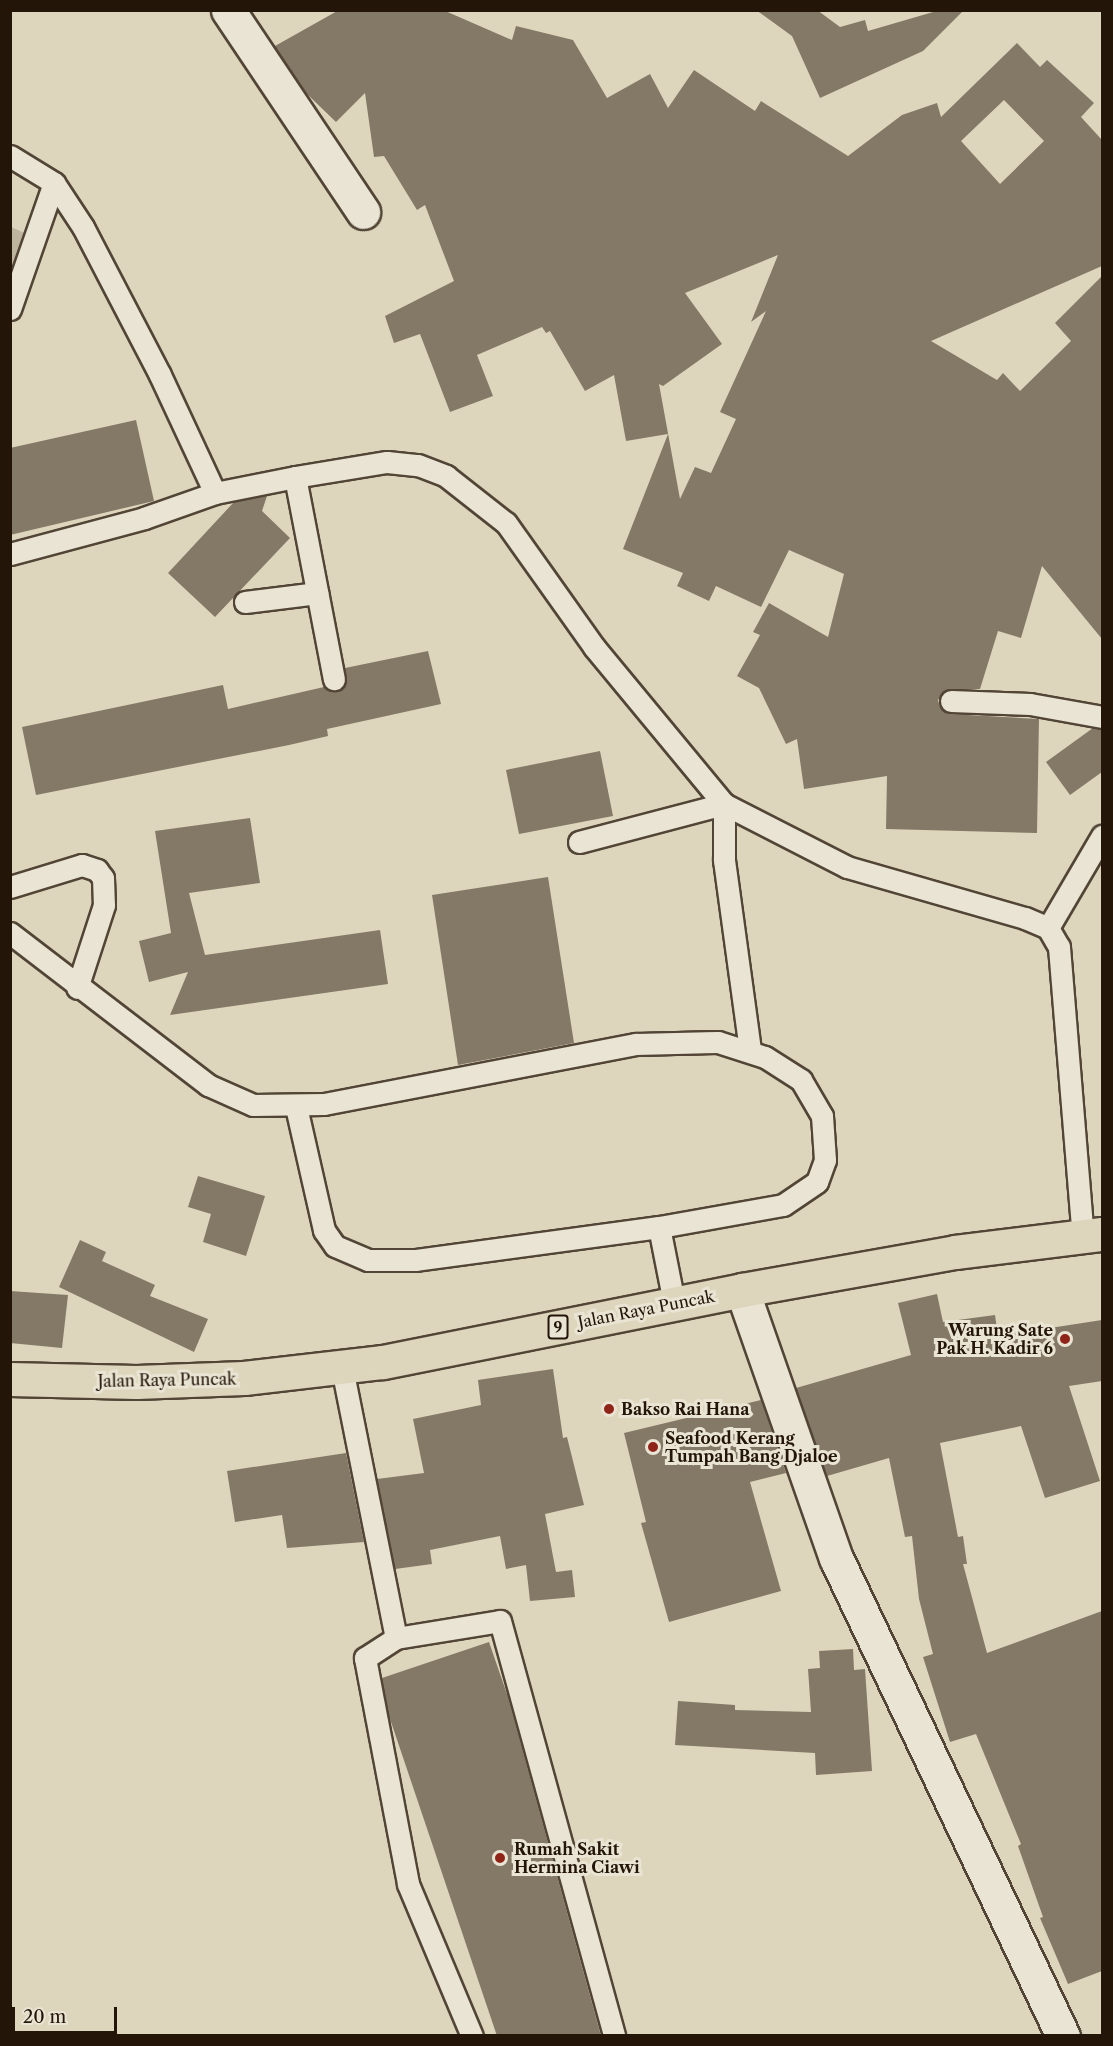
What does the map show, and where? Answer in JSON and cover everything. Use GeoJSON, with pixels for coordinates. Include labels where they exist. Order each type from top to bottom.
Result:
{"type":"FeatureCollection","features":[{"type":"Feature","properties":{"kind":"highway","name":"Jalan Raya Puncak"},"geometry":{"type":"LineString","coordinates":[[10,1378],[136,1382],[244,1378],[342,1368],[742,1290],[955,1252],[1093,1235]]}},
{"type":"Feature","properties":{"kind":"street"},"geometry":{"type":"LineString","coordinates":[[228,10],[363,212]]}},
{"type":"Feature","properties":{"kind":"street"},"geometry":{"type":"LineString","coordinates":[[742,1290],[836,1558],[1063,2036]]}},
{"type":"Feature","properties":{"kind":"lane"},"geometry":{"type":"LineString","coordinates":[[10,156],[54,183],[111,278],[214,493]]}},
{"type":"Feature","properties":{"kind":"lane"},"geometry":{"type":"LineString","coordinates":[[10,309],[54,183]]}},
{"type":"Feature","properties":{"kind":"lane"},"geometry":{"type":"LineString","coordinates":[[10,554],[144,518],[214,493],[295,477],[403,463],[434,470],[479,499],[506,523],[594,647],[724,804],[847,867],[1025,918],[1048,928],[1059,947],[1093,1235]]}},
{"type":"Feature","properties":{"kind":"lane"},"geometry":{"type":"LineString","coordinates":[[295,477],[334,679]]}},
{"type":"Feature","properties":{"kind":"lane"},"geometry":{"type":"LineString","coordinates":[[245,602],[317,593]]}},
{"type":"Feature","properties":{"kind":"lane"},"geometry":{"type":"LineString","coordinates":[[951,701],[1030,704],[1102,717]]}},
{"type":"Feature","properties":{"kind":"lane"},"geometry":{"type":"LineString","coordinates":[[579,842],[724,804]]}},
{"type":"Feature","properties":{"kind":"lane"},"geometry":{"type":"LineString","coordinates":[[724,804],[724,860],[750,1051]]}},
{"type":"Feature","properties":{"kind":"lane"},"geometry":{"type":"LineString","coordinates":[[1048,928],[1102,836]]}},
{"type":"Feature","properties":{"kind":"lane"},"geometry":{"type":"LineString","coordinates":[[10,887],[82,866],[97,870],[103,878],[104,905],[77,988]]}},
{"type":"Feature","properties":{"kind":"lane"},"geometry":{"type":"LineString","coordinates":[[10,933],[77,988],[220,1093],[253,1105],[296,1107],[367,1097],[636,1044],[718,1042],[750,1051],[782,1065],[810,1091],[825,1131],[822,1173],[809,1191],[783,1205],[659,1227],[407,1260],[359,1258],[335,1246],[324,1230],[296,1107]]}},
{"type":"Feature","properties":{"kind":"lane"},"geometry":{"type":"LineString","coordinates":[[659,1227],[674,1303]]}},
{"type":"Feature","properties":{"kind":"lane"},"geometry":{"type":"LineString","coordinates":[[342,1368],[396,1638]]}},
{"type":"Feature","properties":{"kind":"lane"},"geometry":{"type":"LineString","coordinates":[[472,2036],[408,1884],[365,1658],[396,1638],[500,1621],[614,2036]]}},
{"type":"Feature","properties":{"kind":"shaded area"},"geometry":{"type":"Polygon","coordinates":[[[11,227],[29,235],[11,280],[11,227]]]}},
{"type":"Feature","properties":{"kind":"building"},"geometry":{"type":"Polygon","coordinates":[[[339,10],[443,10],[512,40],[516,26],[573,40],[607,98],[650,74],[668,108],[694,70],[755,111],[761,101],[848,156],[902,115],[937,103],[941,117],[1017,43],[1040,67],[1047,60],[1094,103],[1081,117],[1102,140],[1102,266],[931,341],[997,380],[1003,373],[1020,391],[1071,341],[1055,323],[1102,276],[1102,639],[1042,566],[1021,638],[998,631],[980,689],[946,690],[938,700],[940,707],[950,714],[1039,719],[1037,833],[886,829],[887,776],[804,789],[797,739],[786,744],[759,688],[737,676],[760,635],[753,632],[769,603],[828,637],[844,574],[789,550],[761,607],[716,586],[709,601],[677,586],[683,573],[623,549],[668,434],[626,441],[614,375],[585,391],[550,331],[546,333],[542,327],[477,355],[493,396],[450,412],[420,334],[394,343],[385,316],[454,281],[425,205],[417,210],[384,156],[374,157],[365,93],[336,122],[306,93],[275,46],[339,10]],[[1004,100],[961,141],[1000,184],[1044,141],[1004,100]],[[778,255],[685,293],[722,344],[663,386],[659,384],[680,499],[695,467],[711,473],[736,419],[720,412],[766,311],[751,322],[778,255]]]}},
{"type":"Feature","properties":{"kind":"building"},"geometry":{"type":"Polygon","coordinates":[[[756,10],[817,10],[840,27],[865,20],[868,31],[940,10],[964,10],[923,51],[820,98],[792,36],[756,10]]]}},
{"type":"Feature","properties":{"kind":"building"},"geometry":{"type":"Polygon","coordinates":[[[136,420],[154,501],[10,535],[10,448],[136,420]]]}},
{"type":"Feature","properties":{"kind":"building"},"geometry":{"type":"Polygon","coordinates":[[[267,496],[262,511],[290,538],[215,617],[168,573],[234,502],[267,496]]]}},
{"type":"Feature","properties":{"kind":"building"},"geometry":{"type":"Polygon","coordinates":[[[428,651],[441,704],[327,729],[328,736],[289,745],[36,795],[22,727],[223,685],[228,709],[324,687],[336,692],[346,684],[345,668],[428,651]]]}},
{"type":"Feature","properties":{"kind":"building"},"geometry":{"type":"Polygon","coordinates":[[[1093,728],[1102,729],[1102,772],[1070,795],[1046,762],[1093,728]]]}},
{"type":"Feature","properties":{"kind":"building"},"geometry":{"type":"Polygon","coordinates":[[[600,751],[613,816],[519,834],[506,770],[600,751]]]}},
{"type":"Feature","properties":{"kind":"building"},"geometry":{"type":"Polygon","coordinates":[[[250,818],[260,883],[189,893],[205,955],[380,930],[388,984],[170,1015],[188,972],[149,982],[139,941],[171,933],[155,831],[250,818]]]}},
{"type":"Feature","properties":{"kind":"building"},"geometry":{"type":"Polygon","coordinates":[[[548,877],[574,1043],[458,1065],[432,895],[548,877]]]}},
{"type":"Feature","properties":{"kind":"building"},"geometry":{"type":"Polygon","coordinates":[[[198,1176],[265,1196],[246,1256],[203,1242],[211,1214],[188,1207],[198,1176]]]}},
{"type":"Feature","properties":{"kind":"building"},"geometry":{"type":"Polygon","coordinates":[[[80,1240],[106,1252],[102,1261],[155,1285],[150,1296],[208,1319],[194,1352],[59,1287],[80,1240]]]}},
{"type":"Feature","properties":{"kind":"building"},"geometry":{"type":"Polygon","coordinates":[[[10,1291],[68,1295],[62,1348],[10,1343],[10,1291]]]}},
{"type":"Feature","properties":{"kind":"building"},"geometry":{"type":"Polygon","coordinates":[[[937,1294],[943,1322],[995,1315],[998,1336],[1102,1320],[1102,1381],[1069,1386],[1100,1481],[1045,1498],[1021,1426],[940,1443],[958,1537],[963,1536],[967,1564],[963,1564],[987,1653],[1102,1611],[1102,1971],[1068,1984],[1040,1918],[1043,1917],[1018,1846],[1021,1844],[976,1734],[950,1742],[923,1657],[933,1654],[919,1599],[912,1536],[905,1537],[889,1458],[827,1476],[796,1388],[911,1355],[898,1303],[937,1294]]]}},
{"type":"Feature","properties":{"kind":"building"},"geometry":{"type":"Polygon","coordinates":[[[553,1369],[563,1438],[567,1437],[584,1505],[545,1514],[556,1572],[572,1570],[575,1597],[530,1601],[526,1565],[506,1569],[500,1536],[430,1550],[432,1564],[395,1569],[377,1479],[424,1473],[413,1419],[481,1405],[478,1380],[553,1369]]]}},
{"type":"Feature","properties":{"kind":"building"},"geometry":{"type":"Polygon","coordinates":[[[761,1400],[786,1473],[750,1482],[781,1591],[669,1622],[641,1523],[646,1522],[624,1433],[761,1400]]]}},
{"type":"Feature","properties":{"kind":"building"},"geometry":{"type":"Polygon","coordinates":[[[346,1453],[364,1542],[287,1548],[282,1515],[235,1522],[227,1471],[346,1453]]]}},
{"type":"Feature","properties":{"kind":"building","name":"Rumah Sakit Hermina Ciawi"},"geometry":{"type":"Polygon","coordinates":[[[489,1642],[508,1697],[601,2036],[497,2036],[388,1713],[382,1678],[489,1642]]]}},
{"type":"Feature","properties":{"kind":"building"},"geometry":{"type":"Polygon","coordinates":[[[853,1649],[854,1670],[865,1669],[872,1771],[816,1775],[815,1753],[675,1745],[678,1701],[735,1705],[735,1710],[811,1712],[808,1669],[820,1668],[819,1651],[853,1649]]]}},
{"type":"Feature","properties":{"kind":"place","name":"Warung Sate Pak H. Kadir 6"},"geometry":{"type":"Point","coordinates":[1065,1339]}},
{"type":"Feature","properties":{"kind":"place","name":"Bakso Rai Hana"},"geometry":{"type":"Point","coordinates":[609,1409]}},
{"type":"Feature","properties":{"kind":"place","name":"Seafood Kerang Tumpah Bang Djaloe"},"geometry":{"type":"Point","coordinates":[653,1447]}},
{"type":"Feature","properties":{"kind":"place","name":"Rumah Sakit Hermina Ciawi"},"geometry":{"type":"Point","coordinates":[500,1858]}}]}
